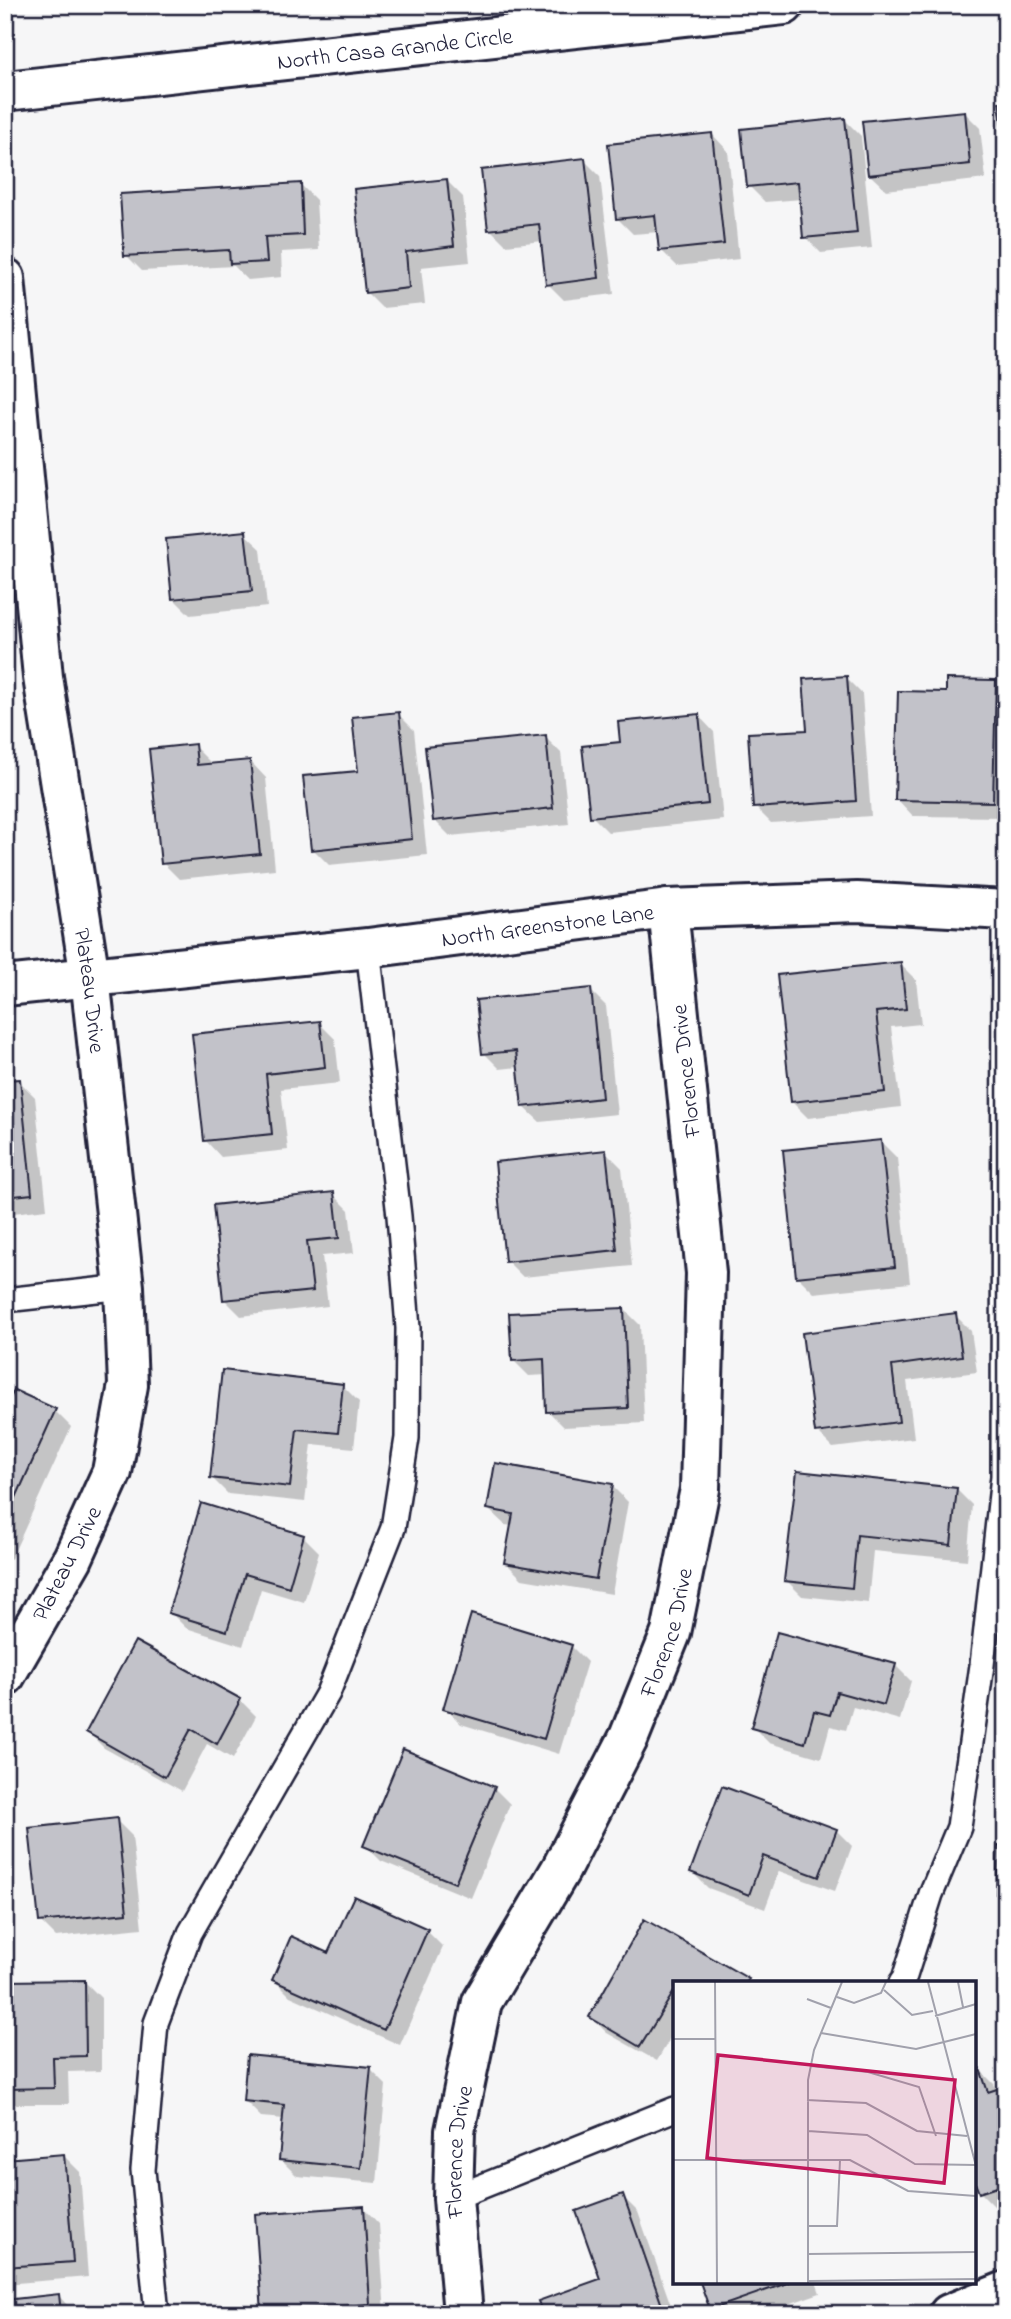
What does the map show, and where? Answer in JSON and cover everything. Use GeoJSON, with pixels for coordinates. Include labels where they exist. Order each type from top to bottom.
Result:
{"type":"FeatureCollection","features":[{"type":"Feature","properties":{"kind":"street","name":"North Casa Grande Circle"},"geometry":{"type":"LineString","coordinates":[[5,91],[784,5]]}},
{"type":"Feature","properties":{"kind":"street","name":"Plateau Drive"},"geometry":{"type":"LineString","coordinates":[[5,278],[43,677],[90,977],[124,1287],[128,1385],[112,1472],[73,1558],[5,1676]]}},
{"type":"Feature","properties":{"kind":"street","name":"North Greenstone Lane"},"geometry":{"type":"LineString","coordinates":[[5,986],[368,948],[668,909],[857,902],[1005,910]]}},
{"type":"Feature","properties":{"kind":"street","name":"Florence Drive"},"geometry":{"type":"LineString","coordinates":[[463,2314],[453,2198],[455,2131],[482,2002],[561,1869],[629,1737],[671,1633],[700,1489],[706,1273],[668,909]]}},
{"type":"Feature","properties":{"kind":"street"},"geometry":{"type":"LineString","coordinates":[[949,2314],[1006,2291]]}},
{"type":"Feature","properties":{"kind":"lane"},"geometry":{"type":"LineString","coordinates":[[902,1981],[931,1894],[959,1827],[982,1665],[1003,1476],[1005,910]]}},
{"type":"Feature","properties":{"kind":"lane"},"geometry":{"type":"LineString","coordinates":[[157,2314],[143,2170],[156,2023],[190,1933],[328,1693],[393,1528],[407,1438],[408,1328],[399,1216],[368,948]]}},
{"type":"Feature","properties":{"kind":"lane"},"geometry":{"type":"LineString","coordinates":[[5,1300],[124,1287]]}},
{"type":"Feature","properties":{"kind":"lane"},"geometry":{"type":"LineString","coordinates":[[453,2198],[673,2110]]}},
{"type":"Feature","properties":{"kind":"building"},"geometry":{"type":"Polygon","coordinates":[[[999,102],[1006,102],[1006,162],[999,102]]]}},
{"type":"Feature","properties":{"kind":"building"},"geometry":{"type":"Polygon","coordinates":[[[965,111],[970,164],[868,175],[862,121],[965,111]]]}},
{"type":"Feature","properties":{"kind":"building"},"geometry":{"type":"Polygon","coordinates":[[[845,118],[857,233],[803,238],[798,182],[747,187],[741,129],[845,118]]]}},
{"type":"Feature","properties":{"kind":"building"},"geometry":{"type":"Polygon","coordinates":[[[712,133],[724,244],[659,251],[655,215],[616,219],[608,144],[712,133]]]}},
{"type":"Feature","properties":{"kind":"building"},"geometry":{"type":"Polygon","coordinates":[[[585,158],[599,278],[546,285],[539,224],[488,230],[481,170],[585,158]]]}},
{"type":"Feature","properties":{"kind":"building"},"geometry":{"type":"Polygon","coordinates":[[[447,179],[454,246],[406,252],[409,288],[365,293],[354,189],[447,179]]]}},
{"type":"Feature","properties":{"kind":"building"},"geometry":{"type":"Polygon","coordinates":[[[301,183],[303,235],[265,237],[267,262],[230,264],[229,250],[124,256],[120,194],[301,183]]]}},
{"type":"Feature","properties":{"kind":"building"},"geometry":{"type":"Polygon","coordinates":[[[245,531],[252,591],[172,599],[166,539],[245,531]]]}},
{"type":"Feature","properties":{"kind":"building"},"geometry":{"type":"Polygon","coordinates":[[[847,676],[856,801],[753,808],[748,733],[807,730],[803,679],[847,676]]]}},
{"type":"Feature","properties":{"kind":"building"},"geometry":{"type":"Polygon","coordinates":[[[946,679],[996,680],[993,802],[895,800],[898,691],[946,692],[946,679]]]}},
{"type":"Feature","properties":{"kind":"building"},"geometry":{"type":"Polygon","coordinates":[[[399,712],[412,839],[311,850],[303,776],[358,771],[352,717],[399,712]]]}},
{"type":"Feature","properties":{"kind":"building"},"geometry":{"type":"Polygon","coordinates":[[[699,714],[708,804],[590,817],[582,746],[620,742],[618,722],[699,714]]]}},
{"type":"Feature","properties":{"kind":"building"},"geometry":{"type":"Polygon","coordinates":[[[546,735],[553,808],[433,821],[425,747],[546,735]]]}},
{"type":"Feature","properties":{"kind":"building"},"geometry":{"type":"Polygon","coordinates":[[[195,744],[197,765],[250,760],[260,854],[161,864],[149,749],[195,744]]]}},
{"type":"Feature","properties":{"kind":"building"},"geometry":{"type":"Polygon","coordinates":[[[901,962],[906,1009],[876,1012],[885,1092],[791,1102],[777,975],[901,962]]]}},
{"type":"Feature","properties":{"kind":"building"},"geometry":{"type":"Polygon","coordinates":[[[591,988],[602,1098],[522,1107],[516,1051],[482,1054],[476,1000],[591,988]]]}},
{"type":"Feature","properties":{"kind":"building"},"geometry":{"type":"Polygon","coordinates":[[[320,1021],[325,1067],[266,1074],[272,1134],[204,1141],[192,1034],[320,1021]]]}},
{"type":"Feature","properties":{"kind":"building"},"geometry":{"type":"Polygon","coordinates":[[[20,1079],[32,1194],[5,1197],[5,1080],[20,1079]]]}},
{"type":"Feature","properties":{"kind":"building"},"geometry":{"type":"Polygon","coordinates":[[[881,1140],[895,1267],[796,1277],[783,1150],[881,1140]]]}},
{"type":"Feature","properties":{"kind":"building"},"geometry":{"type":"Polygon","coordinates":[[[606,1150],[617,1250],[505,1262],[495,1162],[606,1150]]]}},
{"type":"Feature","properties":{"kind":"building"},"geometry":{"type":"Polygon","coordinates":[[[334,1192],[339,1238],[307,1241],[313,1291],[223,1300],[213,1205],[334,1192]]]}},
{"type":"Feature","properties":{"kind":"building"},"geometry":{"type":"Polygon","coordinates":[[[624,1308],[628,1408],[546,1412],[544,1359],[512,1361],[509,1313],[624,1308]]]}},
{"type":"Feature","properties":{"kind":"building"},"geometry":{"type":"Polygon","coordinates":[[[956,1313],[962,1356],[892,1366],[899,1422],[815,1433],[802,1333],[956,1313]]]}},
{"type":"Feature","properties":{"kind":"building"},"geometry":{"type":"Polygon","coordinates":[[[222,1370],[343,1384],[338,1433],[297,1429],[290,1487],[210,1478],[222,1370]]]}},
{"type":"Feature","properties":{"kind":"building"},"geometry":{"type":"Polygon","coordinates":[[[14,1390],[56,1409],[5,1522],[5,1409],[14,1390]]]}},
{"type":"Feature","properties":{"kind":"building"},"geometry":{"type":"Polygon","coordinates":[[[495,1463],[613,1484],[596,1579],[504,1563],[513,1514],[487,1509],[495,1463]]]}},
{"type":"Feature","properties":{"kind":"building"},"geometry":{"type":"Polygon","coordinates":[[[797,1471],[957,1488],[951,1545],[857,1535],[852,1588],[784,1581],[797,1471]]]}},
{"type":"Feature","properties":{"kind":"building"},"geometry":{"type":"Polygon","coordinates":[[[201,1503],[304,1535],[289,1587],[245,1574],[227,1631],[168,1613],[201,1503]]]}},
{"type":"Feature","properties":{"kind":"building"},"geometry":{"type":"Polygon","coordinates":[[[471,1614],[572,1645],[544,1739],[443,1709],[471,1614]]]}},
{"type":"Feature","properties":{"kind":"building"},"geometry":{"type":"Polygon","coordinates":[[[777,1632],[896,1664],[884,1705],[837,1692],[830,1715],[814,1711],[805,1743],[751,1728],[777,1632]]]}},
{"type":"Feature","properties":{"kind":"building"},"geometry":{"type":"Polygon","coordinates":[[[135,1641],[241,1699],[217,1744],[191,1729],[165,1777],[86,1732],[135,1641]]]}},
{"type":"Feature","properties":{"kind":"building"},"geometry":{"type":"Polygon","coordinates":[[[403,1749],[495,1787],[455,1883],[363,1846],[403,1749]]]}},
{"type":"Feature","properties":{"kind":"building"},"geometry":{"type":"Polygon","coordinates":[[[722,1786],[837,1829],[819,1877],[763,1856],[749,1895],[690,1872],[722,1786]]]}},
{"type":"Feature","properties":{"kind":"building"},"geometry":{"type":"Polygon","coordinates":[[[117,1818],[127,1913],[39,1922],[29,1828],[117,1818]]]}},
{"type":"Feature","properties":{"kind":"building"},"geometry":{"type":"Polygon","coordinates":[[[998,1846],[1006,1847],[1006,1894],[996,1894],[998,1846]]]}},
{"type":"Feature","properties":{"kind":"building"},"geometry":{"type":"Polygon","coordinates":[[[354,1896],[428,1929],[384,2030],[272,1980],[291,1936],[328,1953],[354,1896]]]}},
{"type":"Feature","properties":{"kind":"building"},"geometry":{"type":"Polygon","coordinates":[[[644,1919],[749,1979],[673,1981],[673,1993],[640,2047],[589,2017],[644,1919]]]}},
{"type":"Feature","properties":{"kind":"building"},"geometry":{"type":"Polygon","coordinates":[[[85,1980],[86,2056],[53,2057],[54,2088],[5,2089],[5,1981],[85,1980]]]}},
{"type":"Feature","properties":{"kind":"building"},"geometry":{"type":"Polygon","coordinates":[[[247,2055],[371,2067],[361,2168],[279,2160],[284,2105],[243,2101],[247,2055]]]}},
{"type":"Feature","properties":{"kind":"building"},"geometry":{"type":"Polygon","coordinates":[[[979,2066],[988,2092],[1006,2086],[1006,2184],[979,2193],[976,2185],[976,2067],[979,2066]]]}},
{"type":"Feature","properties":{"kind":"building"},"geometry":{"type":"Polygon","coordinates":[[[64,2154],[73,2262],[5,2267],[5,2159],[64,2154]]]}},
{"type":"Feature","properties":{"kind":"building"},"geometry":{"type":"Polygon","coordinates":[[[623,2194],[665,2314],[543,2314],[538,2301],[600,2279],[576,2211],[623,2194]]]}},
{"type":"Feature","properties":{"kind":"building"},"geometry":{"type":"Polygon","coordinates":[[[364,2206],[370,2304],[262,2312],[255,2214],[364,2206]]]}},
{"type":"Feature","properties":{"kind":"building"},"geometry":{"type":"Polygon","coordinates":[[[701,2284],[784,2284],[710,2310],[701,2284]]]}},
{"type":"Feature","properties":{"kind":"building"},"geometry":{"type":"Polygon","coordinates":[[[59,2294],[61,2314],[5,2314],[5,2300],[59,2294]]]}}]}
